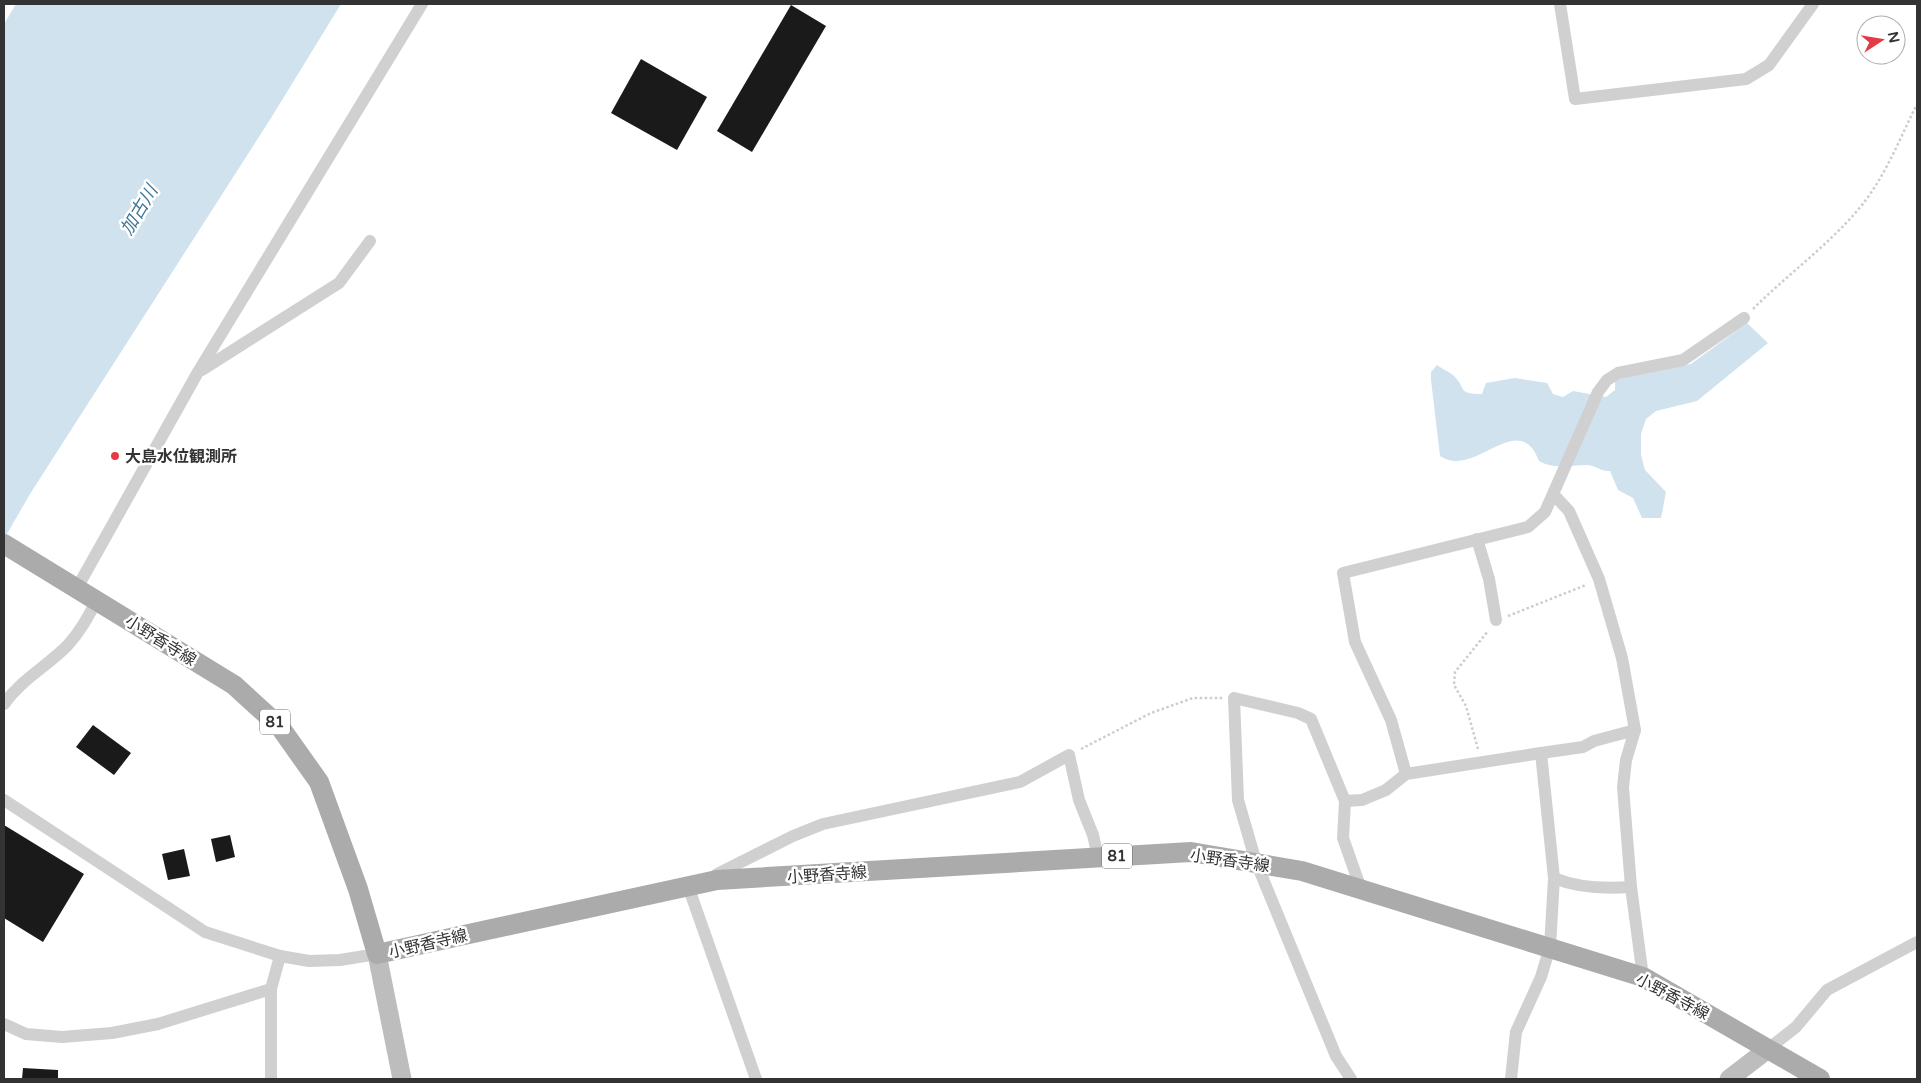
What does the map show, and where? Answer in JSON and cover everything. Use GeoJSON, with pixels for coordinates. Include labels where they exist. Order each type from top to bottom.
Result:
{"type":"FeatureCollection","features":[{"type":"Feature","properties":{"kind":"main road","name":"小野香寺線"},"geometry":{"type":"LineString","coordinates":[[4,544],[234,685],[280,728],[319,782],[358,889],[377,954],[717,880],[1191,852],[1302,871],[1644,977],[1820,1079]]}},
{"type":"Feature","properties":{"kind":"main road"},"geometry":{"type":"LineString","coordinates":[[377,954],[402,1079]]}},
{"type":"Feature","properties":{"kind":"main road"},"geometry":{"type":"LineString","coordinates":[[1728,1079],[1768,1049]]}},
{"type":"Feature","properties":{"kind":"street"},"geometry":{"type":"LineString","coordinates":[[70,584],[422,4]]}},
{"type":"Feature","properties":{"kind":"street"},"geometry":{"type":"LineString","coordinates":[[1560,4],[1575,99],[1746,79],[1769,65],[1813,4]]}},
{"type":"Feature","properties":{"kind":"street"},"geometry":{"type":"LineString","coordinates":[[198,372],[339,283],[370,241]]}},
{"type":"Feature","properties":{"kind":"street"},"geometry":{"type":"LineString","coordinates":[[1406,774],[1391,720],[1355,642],[1343,573],[1528,527],[1545,512],[1598,392],[1608,380],[1618,373],[1683,360],[1744,318]]}},
{"type":"Feature","properties":{"kind":"street"},"geometry":{"type":"LineString","coordinates":[[1554,495],[1569,511],[1599,579],[1622,658],[1635,730],[1626,760],[1624,787],[1631,888],[1644,977]]}},
{"type":"Feature","properties":{"kind":"street"},"geometry":{"type":"LineString","coordinates":[[1477,539],[1489,579],[1496,620]]}},
{"type":"Feature","properties":{"kind":"street"},"geometry":{"type":"LineString","coordinates":[[4,704],[36,671],[66,646],[86,622],[97,600]]}},
{"type":"Feature","properties":{"kind":"street"},"geometry":{"type":"LineString","coordinates":[[1351,1079],[1336,1056],[1256,862],[1238,800],[1234,698],[1298,713],[1311,719],[1345,801],[1343,838],[1361,889]]}},
{"type":"Feature","properties":{"kind":"street"},"geometry":{"type":"LineString","coordinates":[[1345,801],[1362,800],[1386,790],[1406,774],[1481,760],[1583,747],[1594,741],[1635,730]]}},
{"type":"Feature","properties":{"kind":"street"},"geometry":{"type":"LineString","coordinates":[[1511,1079],[1516,1032],[1541,976],[1550,947],[1554,878],[1541,753]]}},
{"type":"Feature","properties":{"kind":"street"},"geometry":{"type":"LineString","coordinates":[[717,880],[717,874],[793,836],[823,824],[1020,782],[1070,755],[1079,800],[1098,857]]}},
{"type":"Feature","properties":{"kind":"street"},"geometry":{"type":"LineString","coordinates":[[4,800],[205,932],[280,956],[308,961],[340,960],[377,954]]}},
{"type":"Feature","properties":{"kind":"street"},"geometry":{"type":"LineString","coordinates":[[1554,878],[1570,885],[1611,889],[1631,888]]}},
{"type":"Feature","properties":{"kind":"street"},"geometry":{"type":"LineString","coordinates":[[688,886],[756,1079]]}},
{"type":"Feature","properties":{"kind":"street"},"geometry":{"type":"LineString","coordinates":[[1768,1049],[1796,1027],[1827,990],[1917,942]]}},
{"type":"Feature","properties":{"kind":"street"},"geometry":{"type":"LineString","coordinates":[[271,1079],[271,989],[280,956]]}},
{"type":"Feature","properties":{"kind":"street"},"geometry":{"type":"LineString","coordinates":[[4,1024],[26,1034],[62,1037],[112,1032],[158,1024],[271,989]]}},
{"type":"Feature","properties":{"kind":"path"},"geometry":{"type":"LineString","coordinates":[[1744,318],[1768,293],[1824,246],[1858,210],[1875,187],[1917,104]]}},
{"type":"Feature","properties":{"kind":"path"},"geometry":{"type":"LineString","coordinates":[[1481,760],[1466,706],[1454,685],[1455,672],[1496,620],[1549,602],[1599,579]]}},
{"type":"Feature","properties":{"kind":"path"},"geometry":{"type":"LineString","coordinates":[[1070,755],[1151,713],[1193,698],[1234,698]]}},
{"type":"Feature","properties":{"kind":"water","name":"加古川"},"geometry":{"type":"Polygon","coordinates":[[[16,4],[341,4],[271,118],[30,494],[4,539],[4,24],[16,4]]]}},
{"type":"Feature","properties":{"kind":"water"},"geometry":{"type":"Polygon","coordinates":[[[1747,323],[1768,343],[1697,401],[1656,411],[1646,419],[1641,434],[1641,455],[1645,470],[1666,492],[1661,518],[1642,518],[1633,498],[1618,490],[1610,471],[1590,465],[1557,466],[1545,464],[1539,461],[1530,446],[1520,441],[1508,442],[1467,459],[1453,461],[1440,456],[1431,380],[1431,372],[1437,365],[1454,376],[1464,390],[1469,393],[1482,394],[1486,383],[1515,378],[1547,383],[1553,394],[1563,397],[1573,391],[1606,397],[1615,390],[1615,379],[1691,364],[1747,323]]]}},
{"type":"Feature","properties":{"kind":"building"},"geometry":{"type":"Polygon","coordinates":[[[791,5],[826,26],[752,152],[717,131],[791,5]]]}},
{"type":"Feature","properties":{"kind":"building"},"geometry":{"type":"Polygon","coordinates":[[[641,59],[707,97],[677,150],[611,113],[641,59]]]}},
{"type":"Feature","properties":{"kind":"building"},"geometry":{"type":"Polygon","coordinates":[[[93,725],[131,753],[114,775],[76,747],[93,725]]]}},
{"type":"Feature","properties":{"kind":"building"},"geometry":{"type":"Polygon","coordinates":[[[4,825],[84,874],[43,942],[4,918],[4,825]]]}},
{"type":"Feature","properties":{"kind":"building"},"geometry":{"type":"Polygon","coordinates":[[[230,835],[235,857],[216,862],[211,839],[230,835]]]}},
{"type":"Feature","properties":{"kind":"building"},"geometry":{"type":"Polygon","coordinates":[[[184,849],[190,876],[168,880],[162,854],[184,849]]]}},
{"type":"Feature","properties":{"kind":"building"},"geometry":{"type":"Polygon","coordinates":[[[23,1068],[58,1070],[58,1079],[22,1079],[23,1068]]]}},
{"type":"Feature","properties":{"kind":"place","name":"大島水位観測所"},"geometry":{"type":"Point","coordinates":[115,456]}}]}
